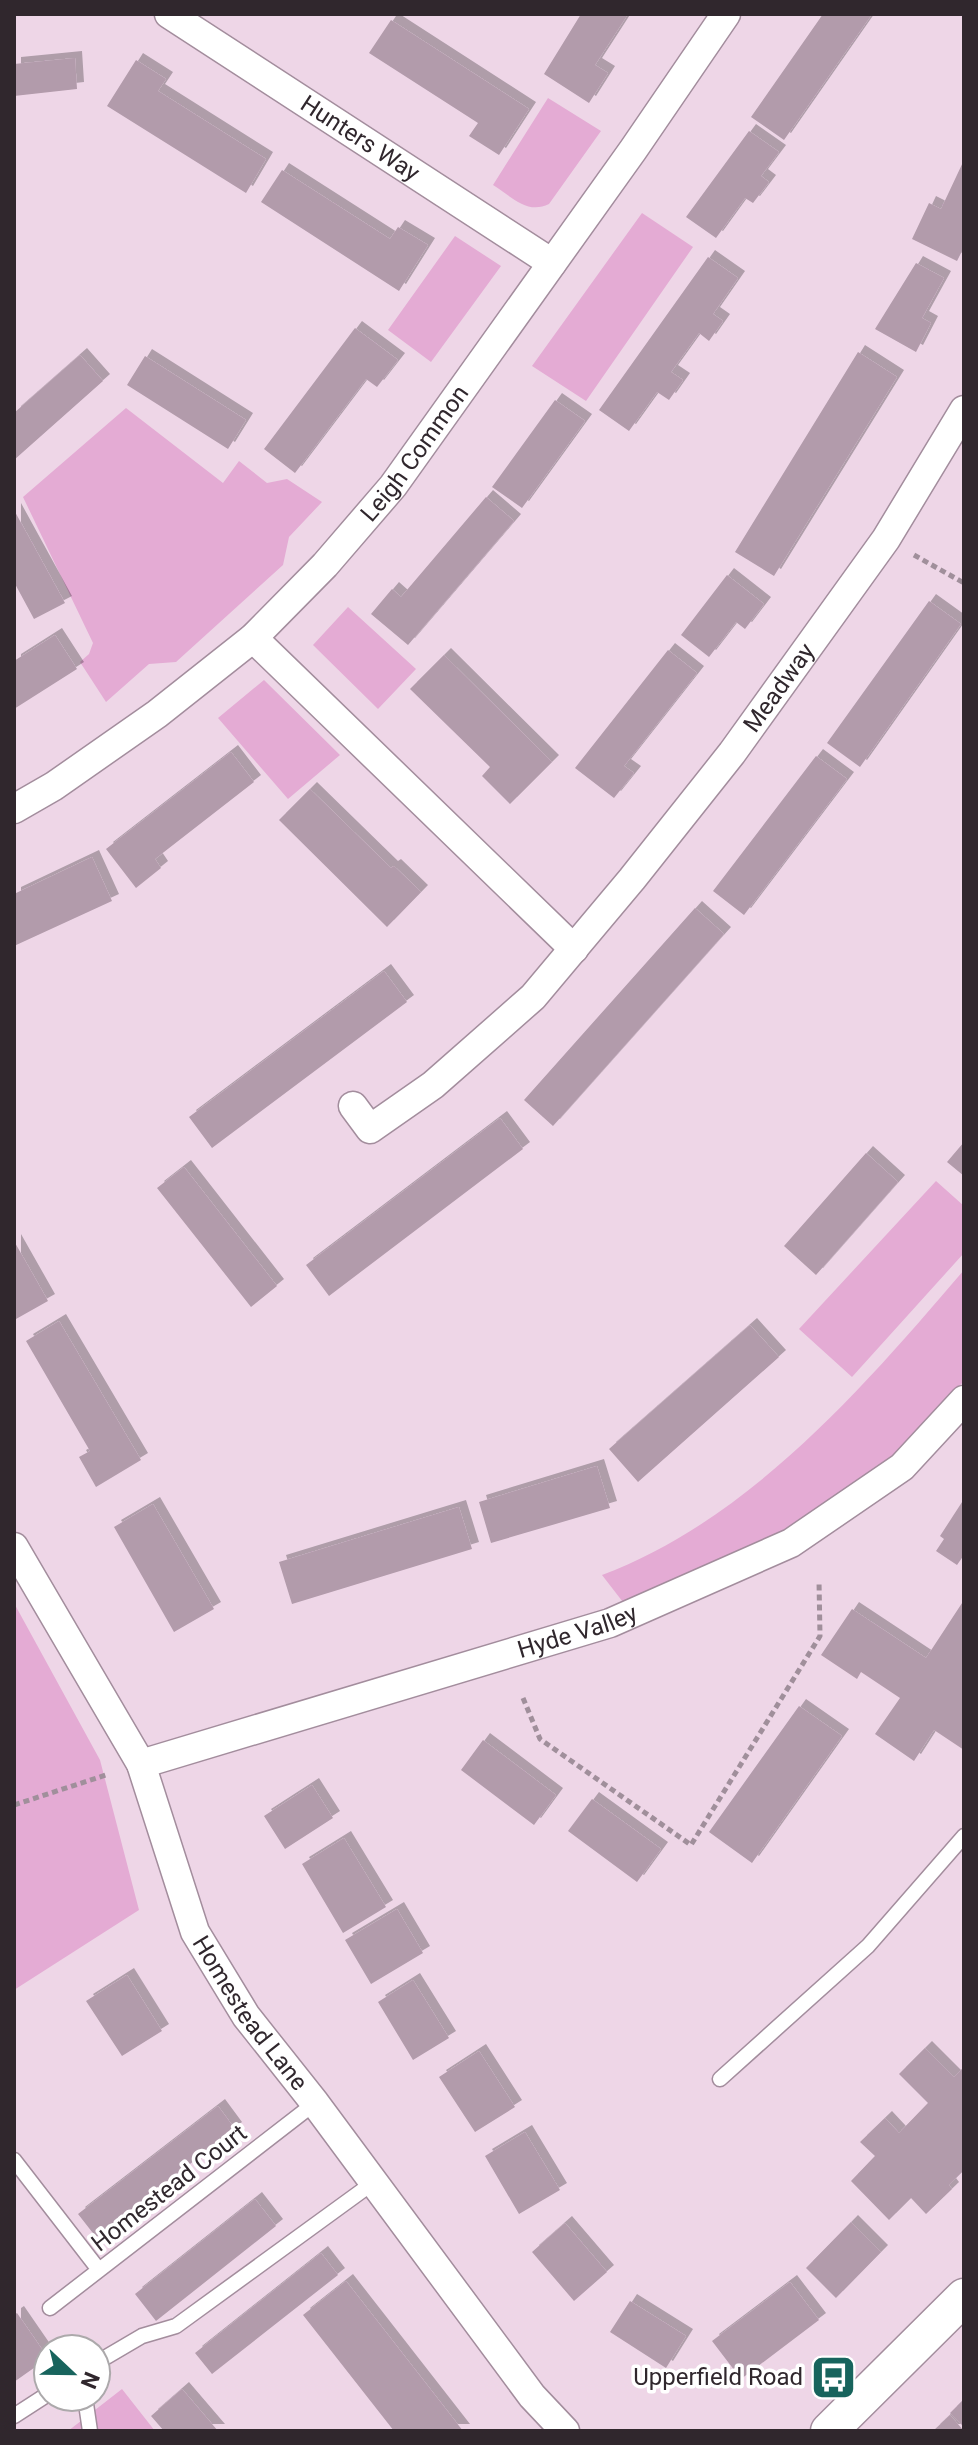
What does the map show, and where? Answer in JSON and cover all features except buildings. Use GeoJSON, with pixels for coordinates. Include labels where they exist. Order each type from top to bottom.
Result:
{"type":"FeatureCollection","features":[{"type":"Feature","properties":{"kind":"street","name":"Hunters Way"},"geometry":{"type":"LineString","coordinates":[[169,14],[204,24],[552,263]]}},
{"type":"Feature","properties":{"kind":"street","name":"Leigh Common"},"geometry":{"type":"LineString","coordinates":[[14,809],[54,786],[157,714],[253,638],[325,565],[393,486],[726,14]]}},
{"type":"Feature","properties":{"kind":"street","name":"Meadway"},"geometry":{"type":"LineString","coordinates":[[353,1106],[370,1129],[433,1085],[533,997],[732,753],[886,539],[964,410]]}},
{"type":"Feature","properties":{"kind":"street"},"geometry":{"type":"LineString","coordinates":[[253,638],[574,949]]}},
{"type":"Feature","properties":{"kind":"street","name":"Hyde Valley"},"geometry":{"type":"LineString","coordinates":[[141,1764],[610,1623],[791,1543],[902,1467],[964,1400]]}},
{"type":"Feature","properties":{"kind":"street","name":"Homestead Lane"},"geometry":{"type":"LineString","coordinates":[[14,1547],[141,1764],[195,1932],[246,2016],[315,2103],[532,2396],[565,2431]]}},
{"type":"Feature","properties":{"kind":"street"},"geometry":{"type":"LineString","coordinates":[[829,2431],[964,2297]]}},
{"type":"Feature","properties":{"kind":"lane"},"geometry":{"type":"LineString","coordinates":[[720,2079],[868,1946],[964,1836]]}},
{"type":"Feature","properties":{"kind":"lane","name":"Homestead Court"},"geometry":{"type":"LineString","coordinates":[[50,2308],[315,2103]]}},
{"type":"Feature","properties":{"kind":"lane"},"geometry":{"type":"LineString","coordinates":[[14,2160],[99,2270]]}},
{"type":"Feature","properties":{"kind":"lane"},"geometry":{"type":"LineString","coordinates":[[112,2354],[142,2336],[176,2326],[374,2182]]}},
{"type":"Feature","properties":{"kind":"lane"},"geometry":{"type":"LineString","coordinates":[[14,2416],[32,2404]]}},
{"type":"Feature","properties":{"kind":"path"},"geometry":{"type":"LineString","coordinates":[[886,539],[964,583]]}},
{"type":"Feature","properties":{"kind":"path"},"geometry":{"type":"LineString","coordinates":[[523,1698],[540,1739],[691,1845],[820,1636],[819,1581]]}},
{"type":"Feature","properties":{"kind":"path"},"geometry":{"type":"LineString","coordinates":[[14,1805],[141,1764]]}},
{"type":"Feature","properties":{"kind":"shaded area"},"geometry":{"type":"Polygon","coordinates":[[[548,98],[601,131],[549,204],[526,206],[493,185],[548,98]]]}},
{"type":"Feature","properties":{"kind":"shaded area"},"geometry":{"type":"Polygon","coordinates":[[[642,213],[693,247],[586,401],[532,366],[642,213]]]}},
{"type":"Feature","properties":{"kind":"shaded area"},"geometry":{"type":"Polygon","coordinates":[[[455,236],[501,266],[431,362],[388,330],[455,236]]]}},
{"type":"Feature","properties":{"kind":"shaded area"},"geometry":{"type":"Polygon","coordinates":[[[126,408],[223,483],[239,461],[267,483],[287,479],[322,502],[289,537],[283,565],[176,662],[149,664],[106,702],[80,662],[89,654],[93,643],[23,497],[126,408]]]}},
{"type":"Feature","properties":{"kind":"shaded area"},"geometry":{"type":"Polygon","coordinates":[[[348,607],[416,669],[378,709],[313,645],[348,607]]]}},
{"type":"Feature","properties":{"kind":"shaded area"},"geometry":{"type":"Polygon","coordinates":[[[264,680],[340,755],[288,799],[218,718],[264,680]]]}},
{"type":"Feature","properties":{"kind":"shaded area"},"geometry":{"type":"Polygon","coordinates":[[[936,1181],[964,1206],[964,1253],[852,1377],[799,1329],[936,1181]]]}},
{"type":"Feature","properties":{"kind":"shaded area"},"geometry":{"type":"Polygon","coordinates":[[[964,1270],[964,1381],[892,1459],[780,1532],[626,1606],[602,1575],[656,1551],[707,1521],[755,1485],[801,1446],[844,1403],[964,1270]]]}},
{"type":"Feature","properties":{"kind":"shaded area"},"geometry":{"type":"Polygon","coordinates":[[[14,1603],[100,1760],[139,1910],[14,1990],[14,1603]]]}},
{"type":"Feature","properties":{"kind":"shaded area"},"geometry":{"type":"Polygon","coordinates":[[[122,2389],[155,2431],[68,2431],[91,2413],[112,2413],[112,2397],[122,2389]]]}},
{"type":"Feature","properties":{"kind":"place","name":"Upperfield Road"},"geometry":{"type":"Point","coordinates":[834,2377]}}]}
